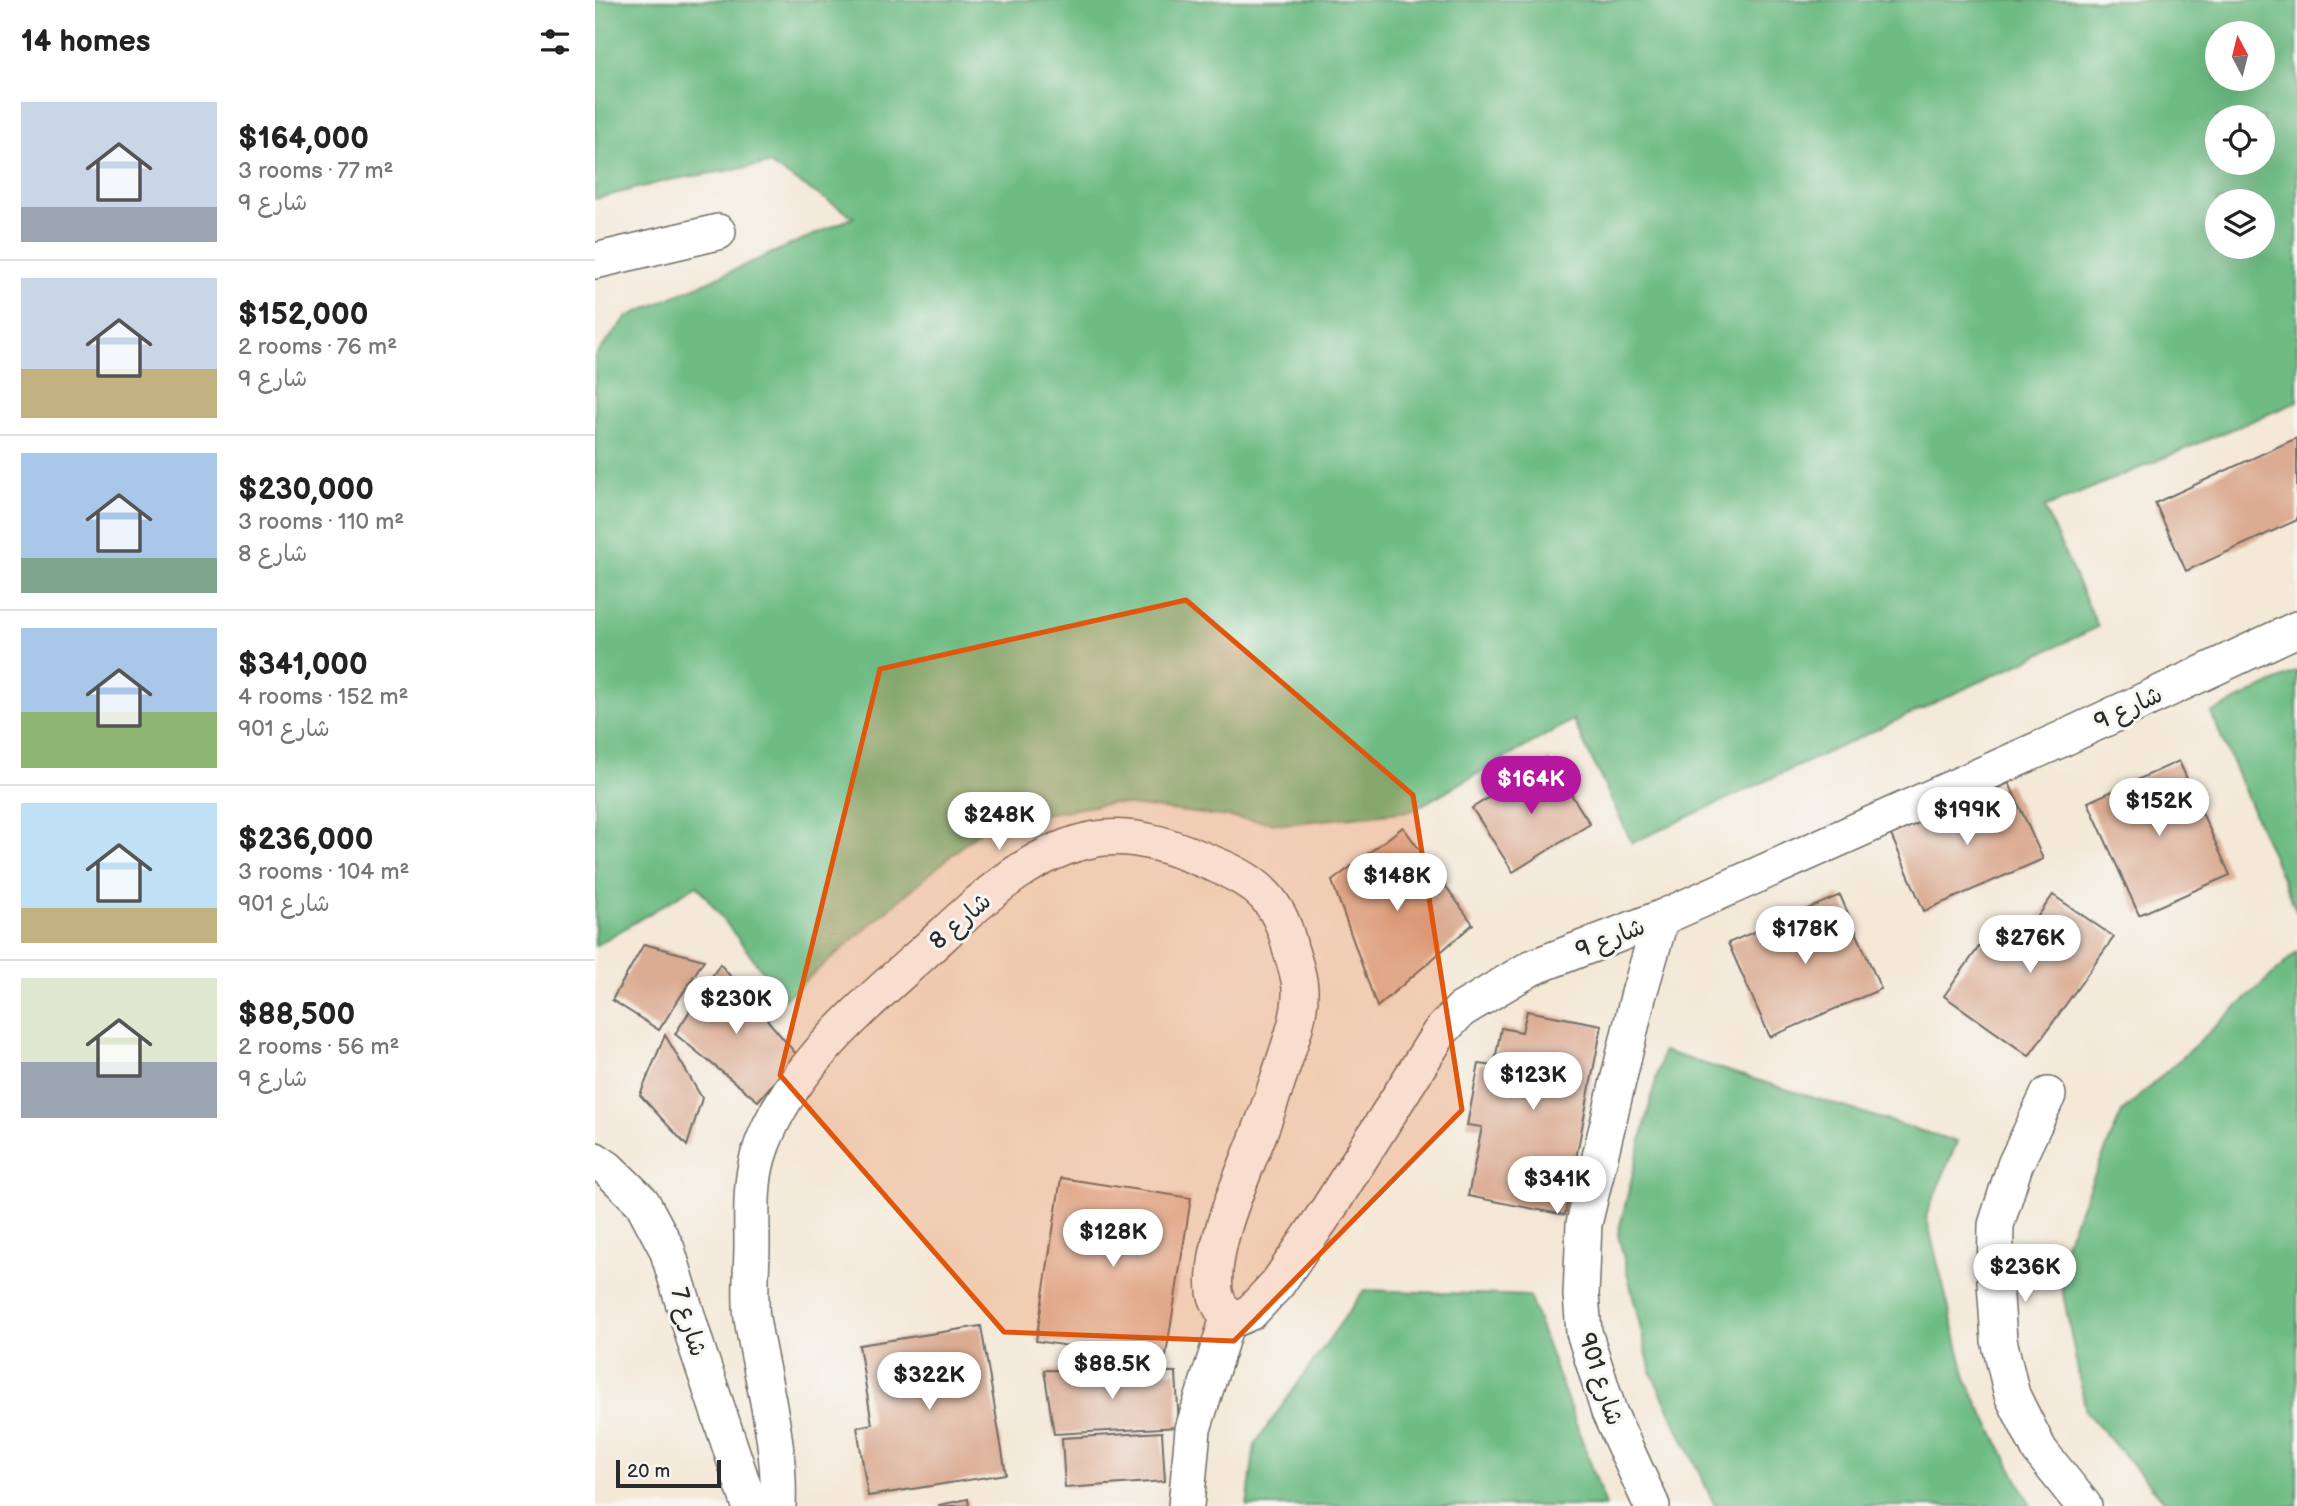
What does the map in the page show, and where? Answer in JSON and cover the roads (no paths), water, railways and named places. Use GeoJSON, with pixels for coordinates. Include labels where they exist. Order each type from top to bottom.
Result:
{"type":"FeatureCollection","features":[{"type":"Feature","properties":{"kind":"street"},"geometry":{"type":"LineString","coordinates":[[595,261],[718,232]]}},
{"type":"Feature","properties":{"kind":"street","name":"شارع 9"},"geometry":{"type":"LineString","coordinates":[[1228,1318],[1237,1318],[1251,1312],[1278,1283],[1329,1208],[1440,1032],[1461,1010],[1493,988],[1531,968],[1661,918],[2062,739],[2297,629]]}},
{"type":"Feature","properties":{"kind":"street","name":"شارع 8"},"geometry":{"type":"LineString","coordinates":[[778,1506],[778,1462],[771,1409],[752,1314],[752,1202],[758,1158],[775,1115],[793,1086],[845,1026],[902,972],[969,911],[1025,868],[1072,843],[1115,836],[1162,844],[1190,854],[1258,886],[1287,930],[1300,990],[1293,1033],[1260,1131],[1233,1195],[1223,1235],[1215,1290],[1221,1309],[1228,1318]]}},
{"type":"Feature","properties":{"kind":"street","name":"شارع 901"},"geometry":{"type":"LineString","coordinates":[[1653,1506],[1609,1412],[1584,1332],[1581,1295],[1584,1224],[1638,997],[1661,918]]}},
{"type":"Feature","properties":{"kind":"street"},"geometry":{"type":"LineString","coordinates":[[2047,1095],[2015,1165],[1996,1225],[1995,1282],[1999,1340],[2012,1395],[2040,1451],[2084,1506]]}},
{"type":"Feature","properties":{"kind":"street","name":"شارع 7"},"geometry":{"type":"LineString","coordinates":[[595,1160],[642,1202],[667,1249],[750,1506]]}},
{"type":"Feature","properties":{"kind":"street"},"geometry":{"type":"LineString","coordinates":[[1186,1506],[1193,1429],[1228,1318]]}}]}
